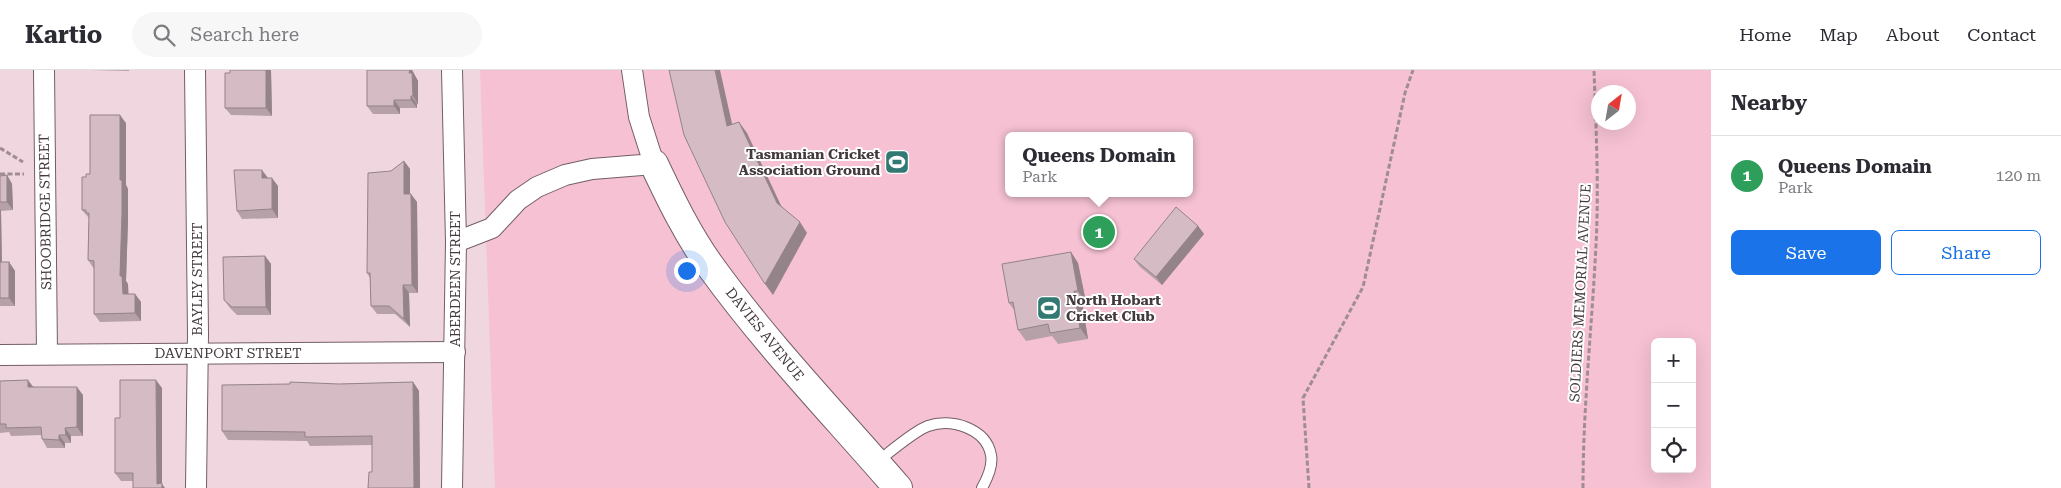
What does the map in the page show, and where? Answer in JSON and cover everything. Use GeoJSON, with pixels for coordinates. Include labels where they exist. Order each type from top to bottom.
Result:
{"type":"FeatureCollection","features":[{"type":"Feature","properties":{"kind":"street","name":"SHOOBRIDGE STREET"},"geometry":{"type":"LineString","coordinates":[[44,70],[47,354]]}},
{"type":"Feature","properties":{"kind":"street","name":"BAYLEY STREET"},"geometry":{"type":"LineString","coordinates":[[196,70],[198,354],[196,488]]}},
{"type":"Feature","properties":{"kind":"street","name":"ABERDEEN STREET"},"geometry":{"type":"LineString","coordinates":[[452,70],[456,242],[456,352],[452,488]]}},
{"type":"Feature","properties":{"kind":"street"},"geometry":{"type":"LineString","coordinates":[[456,242],[492,228],[518,200],[537,186],[564,175],[592,169],[654,164],[639,117],[632,70]]}},
{"type":"Feature","properties":{"kind":"street","name":"DAVIES AVENUE"},"geometry":{"type":"LineString","coordinates":[[654,164],[680,218],[711,267],[799,376],[898,488]]}},
{"type":"Feature","properties":{"kind":"street","name":"DAVENPORT STREET"},"geometry":{"type":"LineString","coordinates":[[0,355],[456,352]]}},
{"type":"Feature","properties":{"kind":"lane"},"geometry":{"type":"LineString","coordinates":[[876,462],[926,426],[942,422],[958,425],[971,429],[985,439],[992,456],[988,477],[982,488]]}},
{"type":"Feature","properties":{"kind":"path"},"geometry":{"type":"LineString","coordinates":[[1308,488],[1303,398],[1363,287],[1405,93],[1413,70]]}},
{"type":"Feature","properties":{"kind":"path","name":"SOLDIERS MEMORIAL AVENUE"},"geometry":{"type":"LineString","coordinates":[[1583,488],[1583,435],[1596,244],[1597,182],[1594,70]]}},
{"type":"Feature","properties":{"kind":"shaded area"},"geometry":{"type":"Polygon","coordinates":[[[480,70],[1711,70],[1711,488],[495,488],[480,70]]]}},
{"type":"Feature","properties":{"kind":"building"},"geometry":{"type":"Polygon","coordinates":[[[230,70],[266,70],[266,108],[225,108],[225,73],[230,73],[230,70]]]}},
{"type":"Feature","properties":{"kind":"building"},"geometry":{"type":"Polygon","coordinates":[[[367,70],[410,70],[409,73],[412,73],[413,96],[411,96],[411,100],[394,100],[394,106],[367,106],[367,70]]]}},
{"type":"Feature","properties":{"kind":"building"},"geometry":{"type":"Polygon","coordinates":[[[669,70],[715,70],[727,126],[739,122],[777,203],[800,222],[765,284],[725,222],[684,135],[669,70]]]}},
{"type":"Feature","properties":{"kind":"building"},"geometry":{"type":"Polygon","coordinates":[[[90,115],[120,115],[122,213],[120,276],[122,276],[123,294],[135,294],[135,313],[94,314],[94,261],[88,260],[89,213],[86,213],[86,210],[82,210],[82,177],[90,174],[90,115]]]}},
{"type":"Feature","properties":{"kind":"building"},"geometry":{"type":"Polygon","coordinates":[[[404,161],[404,194],[411,194],[412,285],[403,285],[404,319],[389,306],[371,306],[370,273],[367,273],[368,173],[391,171],[404,161]]]}},
{"type":"Feature","properties":{"kind":"building"},"geometry":{"type":"Polygon","coordinates":[[[234,170],[262,170],[262,178],[272,178],[272,209],[237,211],[234,170]]]}},
{"type":"Feature","properties":{"kind":"building"},"geometry":{"type":"Polygon","coordinates":[[[7,175],[7,202],[0,202],[0,176],[7,175]]]}},
{"type":"Feature","properties":{"kind":"building"},"geometry":{"type":"Polygon","coordinates":[[[1176,207],[1198,226],[1156,277],[1134,259],[1176,207]]]}},
{"type":"Feature","properties":{"kind":"building","name":"North Hobart Cricket Club"},"geometry":{"type":"Polygon","coordinates":[[[1071,252],[1078,291],[1074,291],[1080,328],[1050,333],[1048,324],[1018,330],[1013,302],[1009,303],[1002,264],[1071,252]]]}},
{"type":"Feature","properties":{"kind":"building"},"geometry":{"type":"Polygon","coordinates":[[[265,256],[266,307],[232,307],[224,300],[223,257],[265,256]]]}},
{"type":"Feature","properties":{"kind":"building"},"geometry":{"type":"Polygon","coordinates":[[[0,262],[9,262],[9,298],[0,298],[0,262]]]}},
{"type":"Feature","properties":{"kind":"building"},"geometry":{"type":"Polygon","coordinates":[[[28,380],[28,387],[77,387],[77,427],[65,428],[66,435],[59,435],[59,440],[42,439],[41,427],[6,428],[6,424],[0,424],[0,381],[28,380]]]}},
{"type":"Feature","properties":{"kind":"building"},"geometry":{"type":"Polygon","coordinates":[[[120,380],[156,380],[157,484],[162,483],[162,488],[133,488],[133,473],[115,473],[115,418],[120,418],[120,380]]]}},
{"type":"Feature","properties":{"kind":"building"},"geometry":{"type":"Polygon","coordinates":[[[290,382],[339,384],[413,382],[414,488],[368,488],[369,472],[372,472],[372,436],[305,437],[305,432],[222,431],[222,385],[290,384],[290,382]]]}},
{"type":"Feature","properties":{"kind":"place","name":"Tasmanian Cricket Association Ground"},"geometry":{"type":"Point","coordinates":[897,162]}},
{"type":"Feature","properties":{"kind":"place","name":"Queens Domain"},"geometry":{"type":"Point","coordinates":[1099,232]}},
{"type":"Feature","properties":{"kind":"place","name":"North Hobart Cricket Club"},"geometry":{"type":"Point","coordinates":[1049,308]}}]}
